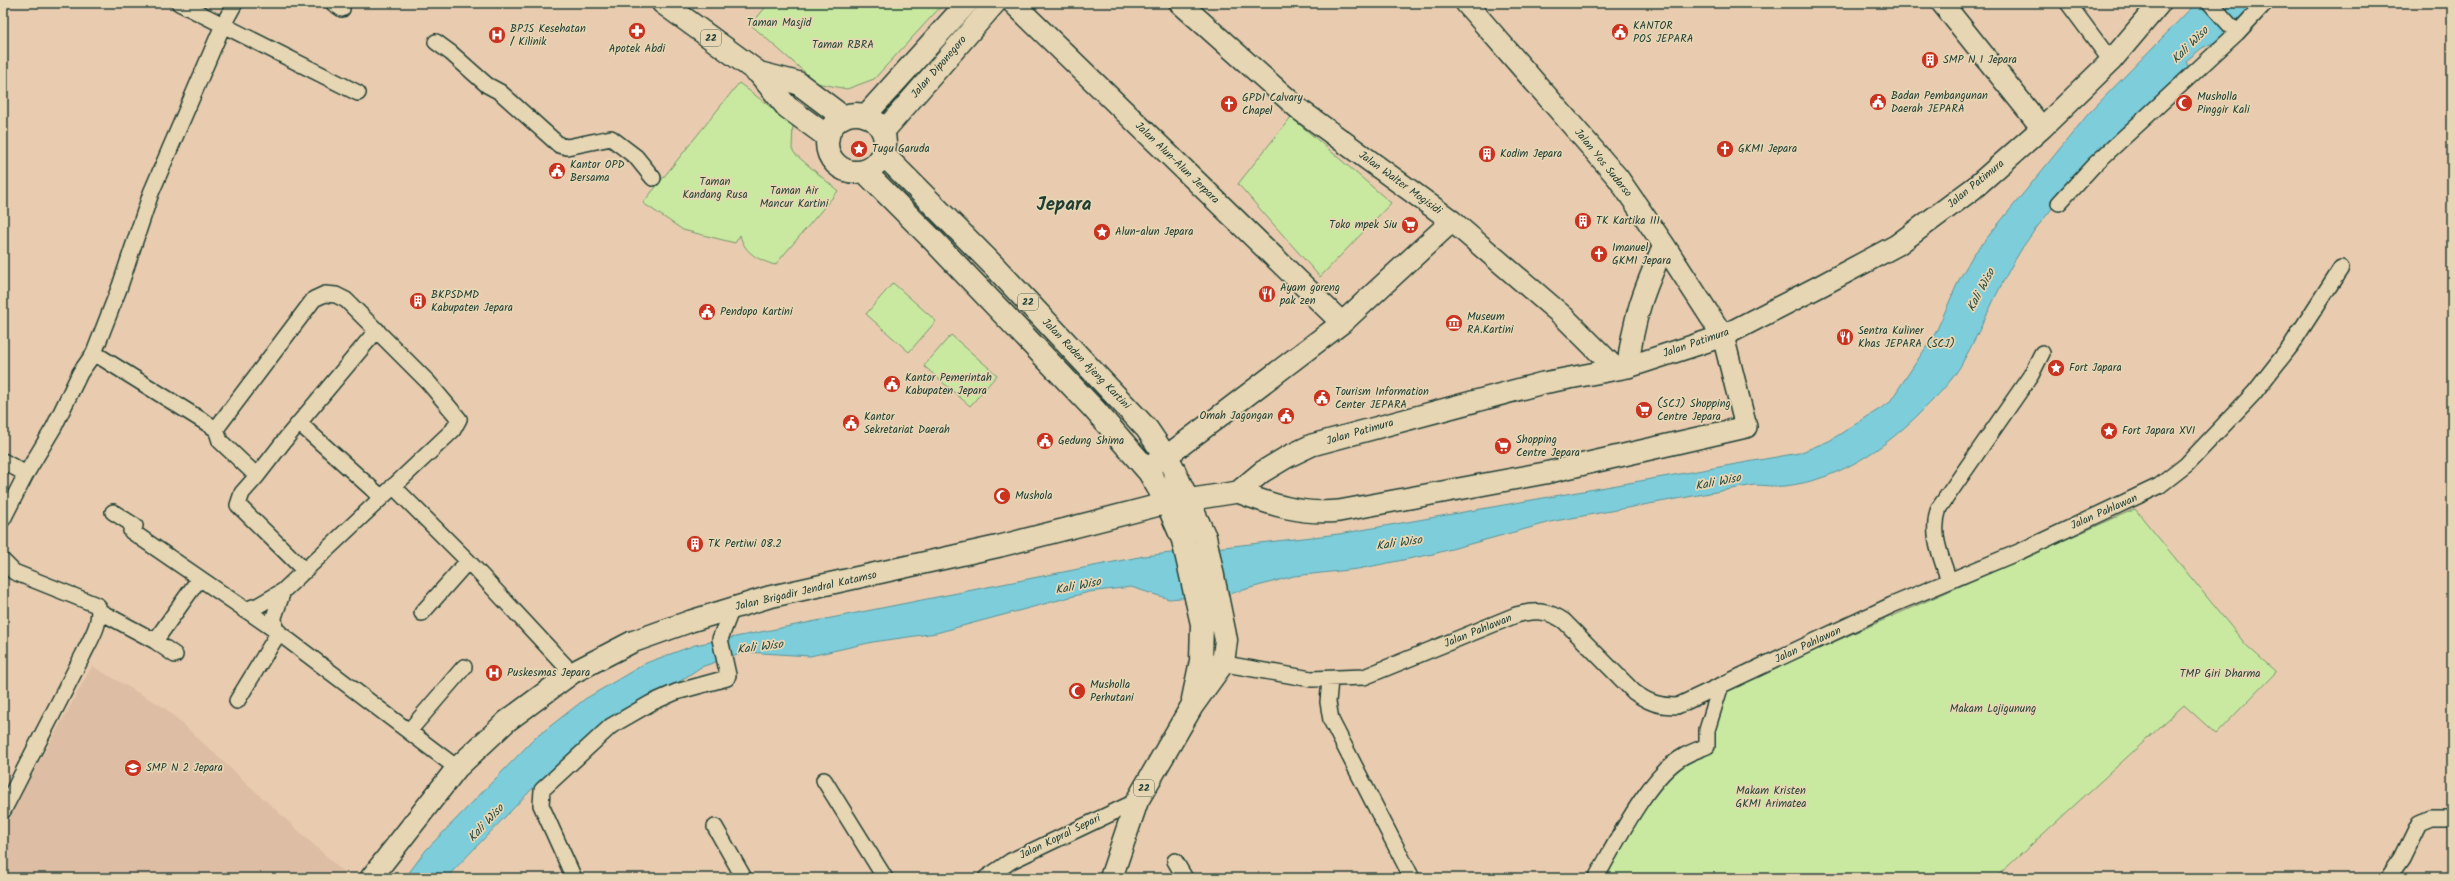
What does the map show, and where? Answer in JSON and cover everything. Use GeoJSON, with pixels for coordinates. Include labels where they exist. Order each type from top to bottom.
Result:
{"type":"FeatureCollection","features":[{"type":"Feature","properties":{"kind":"highway","name":"22"},"geometry":{"type":"LineString","coordinates":[[663,3],[759,73],[787,107],[828,137]]}},
{"type":"Feature","properties":{"kind":"highway","name":"22"},"geometry":{"type":"LineString","coordinates":[[759,73],[798,83],[844,117]]}},
{"type":"Feature","properties":{"kind":"highway"},"geometry":{"type":"LineString","coordinates":[[858,114],[873,119],[883,132],[885,143],[883,154],[876,165],[864,171],[852,172],[840,168],[829,154],[828,137],[834,126],[844,117],[858,114]]}},
{"type":"Feature","properties":{"kind":"highway","name":"Jalan Raden Ajeng Kartini"},"geometry":{"type":"LineString","coordinates":[[883,154],[1130,410],[1167,456],[1190,500]]}},
{"type":"Feature","properties":{"kind":"highway","name":"22"},"geometry":{"type":"LineString","coordinates":[[864,171],[932,239],[1094,409],[1146,468],[1167,503],[1183,540],[1212,622],[1226,640],[1224,663],[1192,706],[1136,801],[1111,878]]}},
{"type":"Feature","properties":{"kind":"highway","name":"22"},"geometry":{"type":"LineString","coordinates":[[1190,500],[1205,537],[1212,622],[1201,661],[1192,706]]}},
{"type":"Feature","properties":{"kind":"street"},"geometry":{"type":"LineString","coordinates":[[179,3],[358,93]]}},
{"type":"Feature","properties":{"kind":"street"},"geometry":{"type":"LineString","coordinates":[[3,519],[26,474],[54,427],[80,373],[94,353],[120,286],[151,193],[223,25],[235,3]]}},
{"type":"Feature","properties":{"kind":"street","name":"Jalan Diponegoro"},"geometry":{"type":"LineString","coordinates":[[865,116],[967,3]]}},
{"type":"Feature","properties":{"kind":"street","name":"Jalan Diponegoro"},"geometry":{"type":"LineString","coordinates":[[883,132],[995,3]]}},
{"type":"Feature","properties":{"kind":"street","name":"Jalan Alun-Alun Jerpara"},"geometry":{"type":"LineString","coordinates":[[1013,3],[1342,323]]}},
{"type":"Feature","properties":{"kind":"street","name":"Jalan Walter Mogisidi"},"geometry":{"type":"LineString","coordinates":[[1180,3],[1300,110],[1452,221],[1622,368]]}},
{"type":"Feature","properties":{"kind":"street","name":"Jalan Yos Sudarso"},"geometry":{"type":"LineString","coordinates":[[1238,492],[1292,510],[1320,513],[1339,511],[1545,473],[1746,427],[1723,336],[1664,245],[1618,178],[1466,3]]}},
{"type":"Feature","properties":{"kind":"street"},"geometry":{"type":"LineString","coordinates":[[1942,3],[2042,128]]}},
{"type":"Feature","properties":{"kind":"street"},"geometry":{"type":"LineString","coordinates":[[2068,3],[2111,61]]}},
{"type":"Feature","properties":{"kind":"street","name":"Jalan Patimura"},"geometry":{"type":"LineString","coordinates":[[1238,492],[1262,472],[1287,457],[1312,445],[1543,383],[1622,368],[1723,336],[1896,245],[1974,188],[2042,128],[2111,61],[2160,3]]}},
{"type":"Feature","properties":{"kind":"street"},"geometry":{"type":"LineString","coordinates":[[2210,3],[2236,32]]}},
{"type":"Feature","properties":{"kind":"street"},"geometry":{"type":"LineString","coordinates":[[2059,203],[2094,165],[2265,3]]}},
{"type":"Feature","properties":{"kind":"street"},"geometry":{"type":"LineString","coordinates":[[436,42],[451,53],[487,85],[500,92],[559,145],[567,147],[611,138],[636,157],[653,178]]}},
{"type":"Feature","properties":{"kind":"street"},"geometry":{"type":"LineString","coordinates":[[1146,468],[1167,456],[1342,323],[1452,221]]}},
{"type":"Feature","properties":{"kind":"street"},"geometry":{"type":"LineString","coordinates":[[1622,368],[1635,316],[1664,245]]}},
{"type":"Feature","properties":{"kind":"street","name":"Jalan Pahlawan"},"geometry":{"type":"LineString","coordinates":[[1201,661],[1224,663],[1311,679],[1330,680],[1364,677],[1516,615],[1529,611],[1540,611],[1550,613],[1564,621],[1634,692],[1648,702],[1660,706],[1677,706],[1720,688],[1892,605],[2126,503],[2159,486],[2186,465],[2259,387],[2319,306],[2341,268]]}},
{"type":"Feature","properties":{"kind":"street"},"geometry":{"type":"LineString","coordinates":[[216,429],[314,299],[320,295],[336,295],[346,300],[428,382],[459,420],[453,430],[283,592],[259,605],[244,610]]}},
{"type":"Feature","properties":{"kind":"street"},"geometry":{"type":"LineString","coordinates":[[305,571],[238,505],[242,494],[377,330]]}},
{"type":"Feature","properties":{"kind":"street"},"geometry":{"type":"LineString","coordinates":[[94,353],[216,429],[220,441],[257,476]]}},
{"type":"Feature","properties":{"kind":"street"},"geometry":{"type":"LineString","coordinates":[[1949,581],[1934,534],[1934,521],[1939,508],[2031,375],[2042,353]]}},
{"type":"Feature","properties":{"kind":"street"},"geometry":{"type":"LineString","coordinates":[[299,423],[381,497]]}},
{"type":"Feature","properties":{"kind":"street"},"geometry":{"type":"LineString","coordinates":[[3,461],[26,474]]}},
{"type":"Feature","properties":{"kind":"street"},"geometry":{"type":"LineString","coordinates":[[393,486],[468,561],[572,673]]}},
{"type":"Feature","properties":{"kind":"street"},"geometry":{"type":"LineString","coordinates":[[1190,500],[1238,492]]}},
{"type":"Feature","properties":{"kind":"street","name":"Jalan Brigadir Jendral Katamso"},"geometry":{"type":"LineString","coordinates":[[371,878],[457,768],[507,721],[572,673],[632,642],[732,608],[769,598],[1000,546],[1167,503],[1190,500]]}},
{"type":"Feature","properties":{"kind":"street"},"geometry":{"type":"LineString","coordinates":[[113,512],[135,526],[131,531],[244,610],[277,631],[457,768]]}},
{"type":"Feature","properties":{"kind":"street"},"geometry":{"type":"LineString","coordinates":[[3,561],[14,572],[94,604],[98,606],[99,611],[94,631],[83,655],[3,811]]}},
{"type":"Feature","properties":{"kind":"street"},"geometry":{"type":"LineString","coordinates":[[422,613],[468,561]]}},
{"type":"Feature","properties":{"kind":"street"},"geometry":{"type":"LineString","coordinates":[[155,641],[199,578]]}},
{"type":"Feature","properties":{"kind":"street"},"geometry":{"type":"LineString","coordinates":[[237,701],[277,631],[274,617],[283,592]]}},
{"type":"Feature","properties":{"kind":"street"},"geometry":{"type":"LineString","coordinates":[[574,878],[540,805],[542,790],[611,726],[651,703],[676,692],[727,678],[728,672],[720,639],[732,608]]}},
{"type":"Feature","properties":{"kind":"street"},"geometry":{"type":"LineString","coordinates":[[99,611],[155,641],[175,655]]}},
{"type":"Feature","properties":{"kind":"street"},"geometry":{"type":"LineString","coordinates":[[409,731],[464,667]]}},
{"type":"Feature","properties":{"kind":"street"},"geometry":{"type":"LineString","coordinates":[[1330,680],[1328,702],[1331,720],[1412,878]]}},
{"type":"Feature","properties":{"kind":"street"},"geometry":{"type":"LineString","coordinates":[[1596,878],[1638,806],[1665,772],[1683,756],[1707,746],[1707,730],[1720,688]]}},
{"type":"Feature","properties":{"kind":"street"},"geometry":{"type":"LineString","coordinates":[[824,780],[885,878]]}},
{"type":"Feature","properties":{"kind":"street","name":"Jalan Kopral Separi"},"geometry":{"type":"LineString","coordinates":[[986,878],[1011,861],[1136,801]]}},
{"type":"Feature","properties":{"kind":"street"},"geometry":{"type":"LineString","coordinates":[[2388,878],[2402,858],[2419,823],[2431,818],[2452,818]]}},
{"type":"Feature","properties":{"kind":"street"},"geometry":{"type":"LineString","coordinates":[[715,827],[744,878]]}},
{"type":"Feature","properties":{"kind":"street"},"geometry":{"type":"LineString","coordinates":[[1175,861],[1185,878]]}},
{"type":"Feature","properties":{"kind":"shaded area","name":"SMP N 2 Jepara"},"geometry":{"type":"Polygon","coordinates":[[[92,666],[165,708],[350,878],[3,878],[3,828],[92,666]]]}},
{"type":"Feature","properties":{"kind":"green space","name":"Taman RBRA"},"geometry":{"type":"Polygon","coordinates":[[[769,3],[944,3],[874,79],[847,89],[817,83],[751,25],[769,3]]]}},
{"type":"Feature","properties":{"kind":"green space","name":"Taman Kandang Rusa"},"geometry":{"type":"Polygon","coordinates":[[[739,83],[793,124],[792,149],[795,154],[838,191],[775,265],[763,261],[749,252],[742,242],[740,235],[735,243],[683,230],[643,203],[739,83]]]}},
{"type":"Feature","properties":{"kind":"green space"},"geometry":{"type":"Polygon","coordinates":[[[1291,117],[1391,203],[1320,277],[1238,184],[1291,117]]]}},
{"type":"Feature","properties":{"kind":"green space"},"geometry":{"type":"Polygon","coordinates":[[[893,283],[936,321],[909,352],[866,314],[893,283]]]}},
{"type":"Feature","properties":{"kind":"green space"},"geometry":{"type":"Polygon","coordinates":[[[951,335],[997,375],[970,406],[924,366],[951,335]]]}},
{"type":"Feature","properties":{"kind":"green space"},"geometry":{"type":"Polygon","coordinates":[[[2135,509],[2246,645],[2276,672],[2216,734],[2184,705],[1995,878],[1598,878],[1666,774],[1710,745],[1723,691],[2135,509]]]}},
{"type":"Feature","properties":{"kind":"water","name":"Kali Wiso"},"geometry":{"type":"Polygon","coordinates":[[[2196,3],[2255,3],[2217,41],[2202,48],[2186,61],[2189,70],[2108,148],[2051,209],[2034,231],[2013,263],[1960,367],[1946,386],[1919,414],[1890,440],[1858,461],[1841,470],[1804,483],[1785,486],[1754,485],[1555,521],[1433,554],[1358,569],[1294,576],[1229,594],[1169,599],[1131,587],[1089,592],[936,633],[873,642],[810,656],[746,652],[701,667],[579,749],[533,788],[446,878],[405,878],[426,850],[535,738],[585,699],[646,663],[695,645],[1144,556],[1339,534],[1799,453],[1829,441],[1889,403],[1935,334],[1959,280],[1973,255],[2089,113],[2196,3]]]}},
{"type":"Feature","properties":{"kind":"place","name":"Apotek Abdi"},"geometry":{"type":"Point","coordinates":[637,31]}},
{"type":"Feature","properties":{"kind":"place","name":"KANTOR POS JEPARA"},"geometry":{"type":"Point","coordinates":[1620,32]}},
{"type":"Feature","properties":{"kind":"place","name":"BPJS Kesehatan / Kilinik"},"geometry":{"type":"Point","coordinates":[497,35]}},
{"type":"Feature","properties":{"kind":"place","name":"SMP N 1 Jepara"},"geometry":{"type":"Point","coordinates":[1930,60]}},
{"type":"Feature","properties":{"kind":"place","name":"Badan Pembangunan Daerah JEPARA"},"geometry":{"type":"Point","coordinates":[1878,102]}},
{"type":"Feature","properties":{"kind":"place","name":"Musholla Pinggir Kali"},"geometry":{"type":"Point","coordinates":[2184,103]}},
{"type":"Feature","properties":{"kind":"place","name":"GPDI Calvary Chapel"},"geometry":{"type":"Point","coordinates":[1229,104]}},
{"type":"Feature","properties":{"kind":"place","name":"Tugu Garuda"},"geometry":{"type":"Point","coordinates":[859,149]}},
{"type":"Feature","properties":{"kind":"place","name":"GKMI Jepara"},"geometry":{"type":"Point","coordinates":[1725,149]}},
{"type":"Feature","properties":{"kind":"place","name":"Kodim Jepara"},"geometry":{"type":"Point","coordinates":[1487,154]}},
{"type":"Feature","properties":{"kind":"place","name":"Kantor OPD Bersama"},"geometry":{"type":"Point","coordinates":[557,171]}},
{"type":"Feature","properties":{"kind":"place","name":"TK Kartika III"},"geometry":{"type":"Point","coordinates":[1583,221]}},
{"type":"Feature","properties":{"kind":"place","name":"Toko mpek Siu"},"geometry":{"type":"Point","coordinates":[1410,225]}},
{"type":"Feature","properties":{"kind":"place","name":"Alun-alun Jepara"},"geometry":{"type":"Point","coordinates":[1102,232]}},
{"type":"Feature","properties":{"kind":"place","name":"Imanuel GKMI Jepara"},"geometry":{"type":"Point","coordinates":[1599,254]}},
{"type":"Feature","properties":{"kind":"place","name":"Ayam goreng pak zen"},"geometry":{"type":"Point","coordinates":[1267,294]}},
{"type":"Feature","properties":{"kind":"place","name":"BKPSDMD Kabupaten Jepara"},"geometry":{"type":"Point","coordinates":[418,301]}},
{"type":"Feature","properties":{"kind":"place","name":"Pendopo Kartini"},"geometry":{"type":"Point","coordinates":[707,312]}},
{"type":"Feature","properties":{"kind":"place","name":"Museum RA.Kartini"},"geometry":{"type":"Point","coordinates":[1454,323]}},
{"type":"Feature","properties":{"kind":"place","name":"Sentra Kuliner Khas JEPARA (SCJ)"},"geometry":{"type":"Point","coordinates":[1845,337]}},
{"type":"Feature","properties":{"kind":"place","name":"Fort Japara"},"geometry":{"type":"Point","coordinates":[2056,368]}},
{"type":"Feature","properties":{"kind":"place","name":"Kantor Pemerintah Kabupaten Jepara"},"geometry":{"type":"Point","coordinates":[892,384]}},
{"type":"Feature","properties":{"kind":"place","name":"Tourism Information Center JEPARA"},"geometry":{"type":"Point","coordinates":[1322,398]}},
{"type":"Feature","properties":{"kind":"place","name":"(SCJ) Shopping Centre Jepara"},"geometry":{"type":"Point","coordinates":[1644,410]}},
{"type":"Feature","properties":{"kind":"place","name":"Omah Jagongan"},"geometry":{"type":"Point","coordinates":[1286,416]}},
{"type":"Feature","properties":{"kind":"place","name":"Kantor Sekretariat Daerah"},"geometry":{"type":"Point","coordinates":[851,423]}},
{"type":"Feature","properties":{"kind":"place","name":"Fort Japara XVI"},"geometry":{"type":"Point","coordinates":[2109,431]}},
{"type":"Feature","properties":{"kind":"place","name":"Gedung Shima"},"geometry":{"type":"Point","coordinates":[1045,441]}},
{"type":"Feature","properties":{"kind":"place","name":"Shopping Centre Jepara"},"geometry":{"type":"Point","coordinates":[1503,446]}},
{"type":"Feature","properties":{"kind":"place","name":"Mushola"},"geometry":{"type":"Point","coordinates":[1002,496]}},
{"type":"Feature","properties":{"kind":"place","name":"TK Pertiwi 08.2"},"geometry":{"type":"Point","coordinates":[695,544]}},
{"type":"Feature","properties":{"kind":"place","name":"Puskesmas Jepara"},"geometry":{"type":"Point","coordinates":[494,673]}},
{"type":"Feature","properties":{"kind":"place","name":"Musholla Perhutani"},"geometry":{"type":"Point","coordinates":[1077,691]}},
{"type":"Feature","properties":{"kind":"place","name":"SMP N 2 Jepara"},"geometry":{"type":"Point","coordinates":[133,768]}},
{"type":"Feature","properties":{"kind":"district","name":"Jepara"},"geometry":{"type":"Point","coordinates":[1064,205]}},
{"type":"Feature","properties":{"kind":"park label","name":"Taman Masjid"},"geometry":{"type":"Point","coordinates":[779,23]}},
{"type":"Feature","properties":{"kind":"park label","name":"Taman Air Mancur Kartini"},"geometry":{"type":"Point","coordinates":[794,197]}},
{"type":"Feature","properties":{"kind":"park label","name":"TMP Giri Dharma"},"geometry":{"type":"Point","coordinates":[2220,674]}},
{"type":"Feature","properties":{"kind":"park label","name":"Makam Lojigunung"},"geometry":{"type":"Point","coordinates":[1993,709]}},
{"type":"Feature","properties":{"kind":"park label","name":"Makam Kristen GKMI Arimatea"},"geometry":{"type":"Point","coordinates":[1771,797]}}]}
